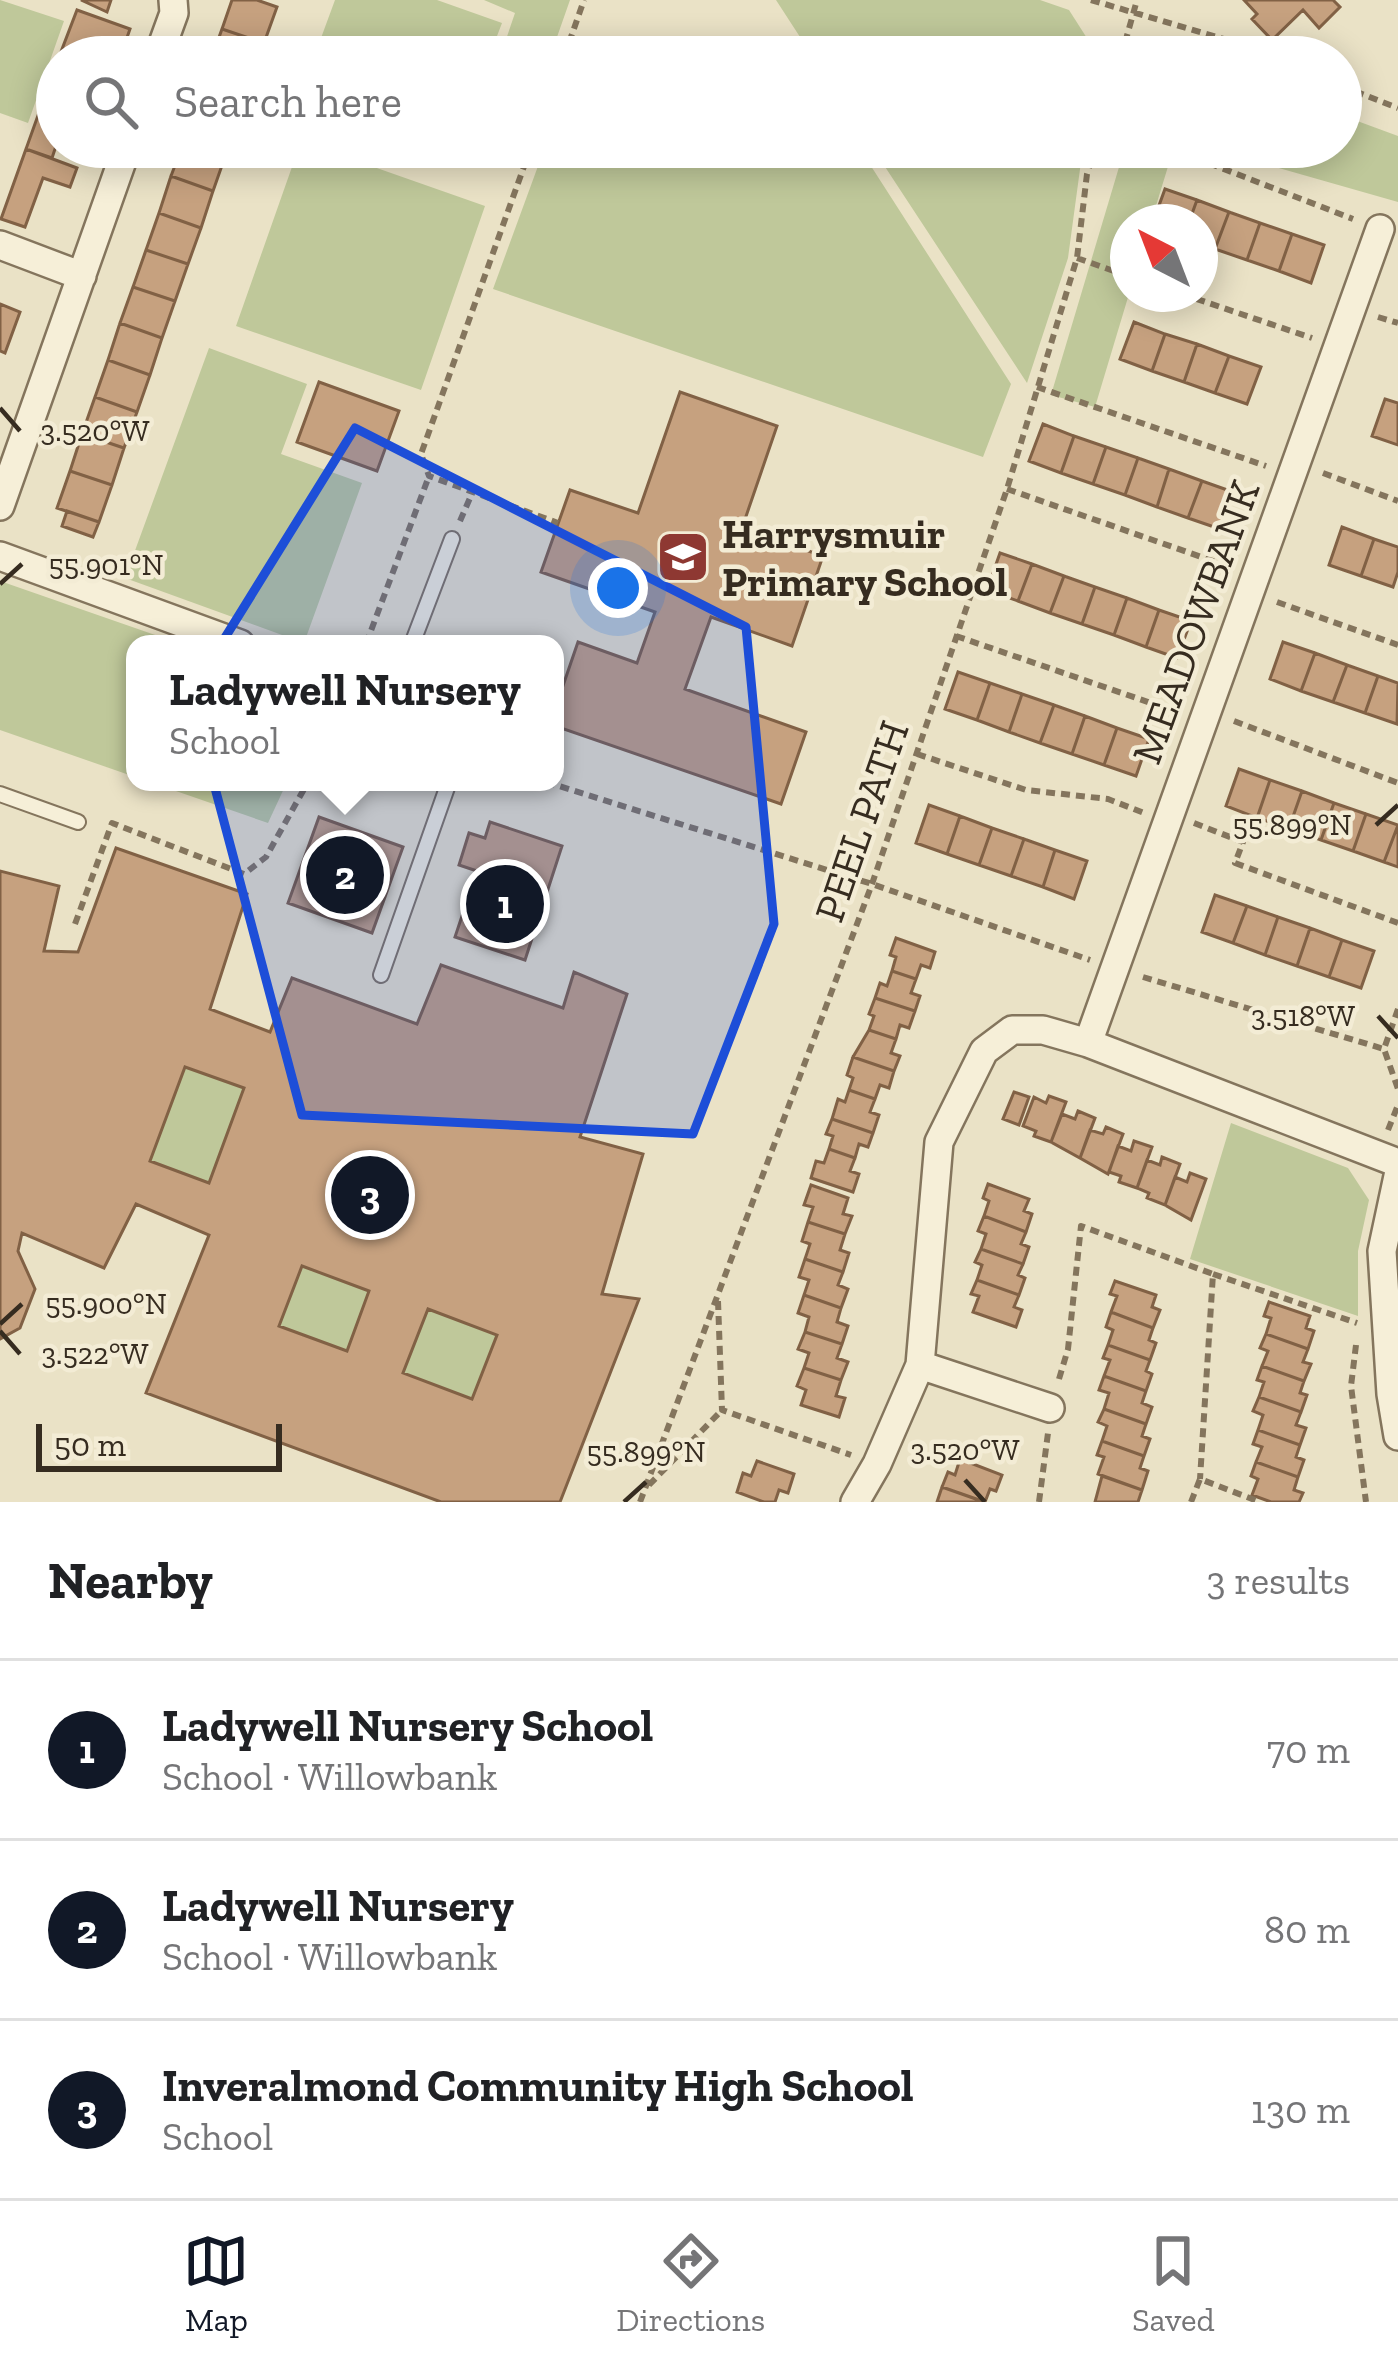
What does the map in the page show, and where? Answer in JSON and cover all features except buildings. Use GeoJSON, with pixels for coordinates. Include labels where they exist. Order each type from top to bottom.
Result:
{"type":"FeatureCollection","features":[{"type":"Feature","properties":{"kind":"street"},"geometry":{"type":"LineString","coordinates":[[165,36],[173,0]]}},
{"type":"Feature","properties":{"kind":"street"},"geometry":{"type":"LineString","coordinates":[[0,506],[120,168]]}},
{"type":"Feature","properties":{"kind":"street","name":"MEADOWBANK"},"geometry":{"type":"LineString","coordinates":[[1088,1042],[1380,229]]}},
{"type":"Feature","properties":{"kind":"street"},"geometry":{"type":"LineString","coordinates":[[0,245],[82,276]]}},
{"type":"Feature","properties":{"kind":"street"},"geometry":{"type":"LineString","coordinates":[[0,556],[215,635]]}},
{"type":"Feature","properties":{"kind":"street"},"geometry":{"type":"LineString","coordinates":[[854,1502],[877,1464],[920,1365],[939,1142],[984,1051],[1012,1030],[1043,1030],[1088,1042],[1398,1163]]}},
{"type":"Feature","properties":{"kind":"street"},"geometry":{"type":"LineString","coordinates":[[1398,1176],[1382,1251],[1398,1436]]}},
{"type":"Feature","properties":{"kind":"street"},"geometry":{"type":"LineString","coordinates":[[920,1365],[1050,1408]]}},
{"type":"Feature","properties":{"kind":"lane"},"geometry":{"type":"LineString","coordinates":[[415,635],[452,539]]}},
{"type":"Feature","properties":{"kind":"lane"},"geometry":{"type":"LineString","coordinates":[[381,975],[446,791]]}},
{"type":"Feature","properties":{"kind":"lane"},"geometry":{"type":"LineString","coordinates":[[0,794],[78,822]]}},
{"type":"Feature","properties":{"kind":"path"},"geometry":{"type":"LineString","coordinates":[[571,36],[584,0]]}},
{"type":"Feature","properties":{"kind":"path"},"geometry":{"type":"LineString","coordinates":[[1091,0],[1213,36]]}},
{"type":"Feature","properties":{"kind":"path"},"geometry":{"type":"LineString","coordinates":[[1127,36],[1137,0]]}},
{"type":"Feature","properties":{"kind":"path"},"geometry":{"type":"LineString","coordinates":[[1362,94],[1398,109]]}},
{"type":"Feature","properties":{"kind":"path"},"geometry":{"type":"LineString","coordinates":[[369,635],[429,476],[421,454],[523,168]]}},
{"type":"Feature","properties":{"kind":"path","name":"PEEL PATH"},"geometry":{"type":"LineString","coordinates":[[640,1502],[872,884],[1006,489],[1077,258],[1089,168]]}},
{"type":"Feature","properties":{"kind":"path"},"geometry":{"type":"LineString","coordinates":[[1222,168],[1380,229]]}},
{"type":"Feature","properties":{"kind":"path"},"geometry":{"type":"LineString","coordinates":[[1077,258],[1110,270]]}},
{"type":"Feature","properties":{"kind":"path"},"geometry":{"type":"LineString","coordinates":[[1218,306],[1338,347]]}},
{"type":"Feature","properties":{"kind":"path"},"geometry":{"type":"LineString","coordinates":[[1037,387],[1398,500]]}},
{"type":"Feature","properties":{"kind":"path"},"geometry":{"type":"LineString","coordinates":[[429,476],[558,523]]}},
{"type":"Feature","properties":{"kind":"path"},"geometry":{"type":"LineString","coordinates":[[1006,489],[1398,645]]}},
{"type":"Feature","properties":{"kind":"path"},"geometry":{"type":"LineString","coordinates":[[452,539],[473,491]]}},
{"type":"Feature","properties":{"kind":"path"},"geometry":{"type":"LineString","coordinates":[[956,636],[1398,783]]}},
{"type":"Feature","properties":{"kind":"path"},"geometry":{"type":"LineString","coordinates":[[916,754],[1026,790],[1108,799],[1243,842],[1235,863],[1398,922]]}},
{"type":"Feature","properties":{"kind":"path"},"geometry":{"type":"LineString","coordinates":[[564,787],[872,884],[1117,969],[1384,1049]]}},
{"type":"Feature","properties":{"kind":"path"},"geometry":{"type":"LineString","coordinates":[[75,924],[112,823],[244,874],[266,857],[303,791]]}},
{"type":"Feature","properties":{"kind":"path"},"geometry":{"type":"LineString","coordinates":[[1398,1009],[1384,1049],[1398,1089]]}},
{"type":"Feature","properties":{"kind":"path"},"geometry":{"type":"LineString","coordinates":[[1039,1502],[1050,1408],[1068,1349],[1081,1226],[1359,1324]]}},
{"type":"Feature","properties":{"kind":"path"},"geometry":{"type":"LineString","coordinates":[[1191,1502],[1200,1479],[1213,1274]]}},
{"type":"Feature","properties":{"kind":"path"},"geometry":{"type":"LineString","coordinates":[[645,1488],[722,1410],[718,1293]]}},
{"type":"Feature","properties":{"kind":"path"},"geometry":{"type":"LineString","coordinates":[[722,1410],[877,1464]]}},
{"type":"Feature","properties":{"kind":"path"},"geometry":{"type":"LineString","coordinates":[[1200,1479],[1260,1502]]}},
{"type":"Feature","properties":{"kind":"highlighted area"},"geometry":{"type":"Polygon","coordinates":[[[355,428],[746,627],[774,924],[693,1134],[302,1115],[190,694],[355,428]]]}},
{"type":"Feature","properties":{"kind":"green space"},"geometry":{"type":"Polygon","coordinates":[[[0,0],[64,21],[59,36],[36,36],[36,100],[28,123],[0,113],[0,0]]]}},
{"type":"Feature","properties":{"kind":"green space"},"geometry":{"type":"Polygon","coordinates":[[[335,0],[437,0],[502,23],[497,36],[322,36],[335,0]]]}},
{"type":"Feature","properties":{"kind":"green space"},"geometry":{"type":"Polygon","coordinates":[[[484,0],[570,0],[557,36],[507,36],[515,13],[484,0]]]}},
{"type":"Feature","properties":{"kind":"green space"},"geometry":{"type":"Polygon","coordinates":[[[776,0],[1040,0],[1069,10],[1086,36],[799,36],[776,0]]]}},
{"type":"Feature","properties":{"kind":"green space"},"geometry":{"type":"Polygon","coordinates":[[[1362,123],[1398,136],[1398,202],[1279,168],[1362,168],[1362,123]]]}},
{"type":"Feature","properties":{"kind":"green space"},"geometry":{"type":"Polygon","coordinates":[[[292,168],[377,168],[485,206],[421,390],[236,326],[292,168]]]}},
{"type":"Feature","properties":{"kind":"green space"},"geometry":{"type":"Polygon","coordinates":[[[537,168],[872,168],[1011,384],[983,457],[493,289],[537,168]]]}},
{"type":"Feature","properties":{"kind":"green space"},"geometry":{"type":"Polygon","coordinates":[[[886,168],[1080,168],[1068,258],[1027,383],[886,168]]]}},
{"type":"Feature","properties":{"kind":"green space"},"geometry":{"type":"Polygon","coordinates":[[[1119,168],[1168,168],[1157,204],[1110,204],[1110,312],[1124,312],[1095,407],[1051,395],[1119,168]]]}},
{"type":"Feature","properties":{"kind":"green space"},"geometry":{"type":"Polygon","coordinates":[[[209,348],[307,384],[281,454],[362,483],[307,635],[282,635],[125,578],[209,348]]]}},
{"type":"Feature","properties":{"kind":"green space"},"geometry":{"type":"Polygon","coordinates":[[[0,581],[155,635],[126,635],[126,774],[0,730],[0,581]]]}},
{"type":"Feature","properties":{"kind":"green space"},"geometry":{"type":"Polygon","coordinates":[[[176,791],[283,791],[268,823],[176,791]]]}},
{"type":"Feature","properties":{"kind":"green space"},"geometry":{"type":"Polygon","coordinates":[[[185,1067],[244,1088],[209,1183],[150,1161],[185,1067]]]}},
{"type":"Feature","properties":{"kind":"green space"},"geometry":{"type":"Polygon","coordinates":[[[1231,1123],[1348,1168],[1369,1200],[1358,1251],[1358,1316],[1190,1259],[1231,1123]]]}},
{"type":"Feature","properties":{"kind":"green space"},"geometry":{"type":"Polygon","coordinates":[[[302,1266],[369,1291],[347,1351],[279,1326],[302,1266]]]}},
{"type":"Feature","properties":{"kind":"green space"},"geometry":{"type":"Polygon","coordinates":[[[428,1309],[497,1335],[472,1399],[403,1373],[428,1309]]]}},
{"type":"Feature","properties":{"kind":"place","name":"Harrysmuir Primary School"},"geometry":{"type":"Point","coordinates":[683,557]}},
{"type":"Feature","properties":{"kind":"place","name":"Ladywell Nursery"},"geometry":{"type":"Point","coordinates":[345,875]}},
{"type":"Feature","properties":{"kind":"place","name":"Ladywell Nursery School"},"geometry":{"type":"Point","coordinates":[505,904]}},
{"type":"Feature","properties":{"kind":"place","name":"Inveralmond Community High School"},"geometry":{"type":"Point","coordinates":[370,1195]}}]}
